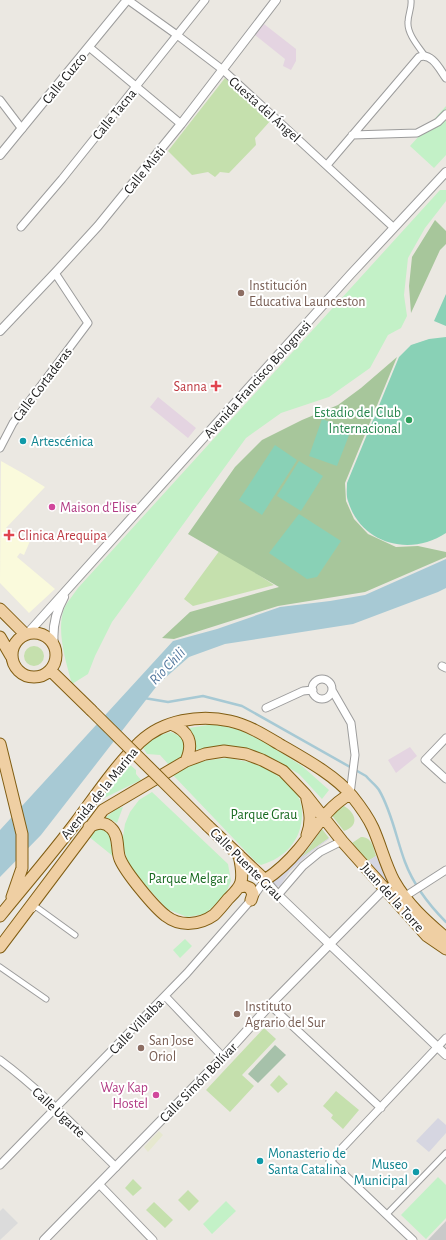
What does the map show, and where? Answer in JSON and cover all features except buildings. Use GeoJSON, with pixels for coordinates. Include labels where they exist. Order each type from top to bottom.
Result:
{"type":"FeatureCollection","features":[{"type":"Feature","properties":{"kind":"main road"},"geometry":{"type":"LineString","coordinates":[[0,609],[27,634]]}},
{"type":"Feature","properties":{"kind":"main road"},"geometry":{"type":"LineString","coordinates":[[0,636],[11,656],[14,666],[26,676],[41,676],[50,670],[56,657],[54,646],[46,636],[37,633],[27,634],[16,641],[12,648],[11,656]]}},
{"type":"Feature","properties":{"kind":"main road","name":"Calle Puente Grau"},"geometry":{"type":"LineString","coordinates":[[50,670],[264,880]]}},
{"type":"Feature","properties":{"kind":"main road","name":"Avenida de la Marina"},"geometry":{"type":"LineString","coordinates":[[1,916],[124,759],[141,741],[157,730],[171,724],[191,719],[212,718],[231,721],[249,728],[308,761],[325,773],[350,794],[364,813]]}},
{"type":"Feature","properties":{"kind":"main road"},"geometry":{"type":"LineString","coordinates":[[171,724],[180,728],[186,734],[190,743],[190,753],[186,761]]}},
{"type":"Feature","properties":{"kind":"main road"},"geometry":{"type":"LineString","coordinates":[[0,744],[22,834],[22,868],[12,898],[1,916]]}},
{"type":"Feature","properties":{"kind":"main road","name":"Avenida de la Marina"},"geometry":{"type":"LineString","coordinates":[[0,946],[100,813],[107,807],[186,761],[206,754],[224,751],[246,754],[262,760],[283,771],[305,794],[342,841]]}},
{"type":"Feature","properties":{"kind":"main road"},"geometry":{"type":"LineString","coordinates":[[305,794],[310,812],[310,826],[305,841]]}},
{"type":"Feature","properties":{"kind":"main road"},"geometry":{"type":"LineString","coordinates":[[264,880],[289,860],[323,816],[335,804],[350,794]]}},
{"type":"Feature","properties":{"kind":"main road","name":"Juan del la Torre"},"geometry":{"type":"LineString","coordinates":[[364,813],[373,828],[388,868],[407,895],[428,936],[446,949]]}},
{"type":"Feature","properties":{"kind":"main road"},"geometry":{"type":"LineString","coordinates":[[89,827],[94,824],[103,823],[112,828],[116,836],[117,849],[120,859],[127,871],[160,910],[176,922],[192,924],[208,918],[217,912],[239,887],[242,873],[239,855]]}},
{"type":"Feature","properties":{"kind":"main road","name":"Juan del la Torre"},"geometry":{"type":"LineString","coordinates":[[342,841],[384,889],[423,924],[446,938]]}},
{"type":"Feature","properties":{"kind":"main road"},"geometry":{"type":"LineString","coordinates":[[239,887],[245,886],[250,888],[253,892],[251,900]]}},
{"type":"Feature","properties":{"kind":"street","name":"Cuesta del Ángel"},"geometry":{"type":"LineString","coordinates":[[127,0],[223,70],[393,227]]}},
{"type":"Feature","properties":{"kind":"street","name":"Calle Cuzco"},"geometry":{"type":"LineString","coordinates":[[0,155],[127,0]]}},
{"type":"Feature","properties":{"kind":"street","name":"Calle Tacna"},"geometry":{"type":"LineString","coordinates":[[21,227],[62,179],[204,0]]}},
{"type":"Feature","properties":{"kind":"street","name":"Calle Misti"},"geometry":{"type":"LineString","coordinates":[[0,331],[98,226],[181,124],[276,0]]}},
{"type":"Feature","properties":{"kind":"street"},"geometry":{"type":"LineString","coordinates":[[411,0],[408,27],[425,56],[433,60],[446,78]]}},
{"type":"Feature","properties":{"kind":"street"},"geometry":{"type":"LineString","coordinates":[[89,47],[181,124]]}},
{"type":"Feature","properties":{"kind":"street"},"geometry":{"type":"LineString","coordinates":[[327,165],[415,61],[425,56]]}},
{"type":"Feature","properties":{"kind":"street"},"geometry":{"type":"LineString","coordinates":[[0,100],[22,129]]}},
{"type":"Feature","properties":{"kind":"street"},"geometry":{"type":"LineString","coordinates":[[352,135],[417,133],[438,122],[446,114]]}},
{"type":"Feature","properties":{"kind":"street","name":"Avenida Francisco Bolognesi"},"geometry":{"type":"LineString","coordinates":[[27,634],[393,227],[446,172]]}},
{"type":"Feature","properties":{"kind":"street","name":"Calle Cortaderas"},"geometry":{"type":"LineString","coordinates":[[0,448],[13,423],[88,323],[55,273]]}},
{"type":"Feature","properties":{"kind":"street","name":"Avenida Francisco Bolognesi"},"geometry":{"type":"LineString","coordinates":[[54,646],[53,630],[55,616],[69,587]]}},
{"type":"Feature","properties":{"kind":"street"},"geometry":{"type":"LineString","coordinates":[[332,690],[327,698],[321,699],[315,696],[312,687],[316,681],[322,679],[329,681],[332,690],[351,723],[354,759],[350,794]]}},
{"type":"Feature","properties":{"kind":"street"},"geometry":{"type":"LineString","coordinates":[[266,708],[303,691],[312,690]]}},
{"type":"Feature","properties":{"kind":"street"},"geometry":{"type":"LineString","coordinates":[[446,738],[425,760],[446,779]]}},
{"type":"Feature","properties":{"kind":"street"},"geometry":{"type":"LineString","coordinates":[[278,895],[303,866],[320,852],[342,841]]}},
{"type":"Feature","properties":{"kind":"street"},"geometry":{"type":"LineString","coordinates":[[407,895],[446,870]]}},
{"type":"Feature","properties":{"kind":"street","name":"Calle Puente Grau"},"geometry":{"type":"LineString","coordinates":[[264,880],[446,1055]]}},
{"type":"Feature","properties":{"kind":"street","name":"Calle Villalba"},"geometry":{"type":"LineString","coordinates":[[0,1165],[187,973],[251,900],[264,880]]}},
{"type":"Feature","properties":{"kind":"street","name":"Calle Simón Bolívar"},"geometry":{"type":"LineString","coordinates":[[44,1240],[223,1057],[270,1005],[384,889]]}},
{"type":"Feature","properties":{"kind":"street"},"geometry":{"type":"LineString","coordinates":[[16,926],[35,906],[75,935]]}},
{"type":"Feature","properties":{"kind":"street"},"geometry":{"type":"LineString","coordinates":[[0,967],[46,999]]}},
{"type":"Feature","properties":{"kind":"street"},"geometry":{"type":"LineString","coordinates":[[165,996],[223,1057]]}},
{"type":"Feature","properties":{"kind":"street"},"geometry":{"type":"LineString","coordinates":[[270,1005],[381,1108]]}},
{"type":"Feature","properties":{"kind":"street"},"geometry":{"type":"LineString","coordinates":[[413,1240],[330,1161],[446,1038]]}},
{"type":"Feature","properties":{"kind":"street","name":"Calle Ugarte"},"geometry":{"type":"LineString","coordinates":[[0,1060],[57,1108],[116,1167]]}},
{"type":"Feature","properties":{"kind":"street"},"geometry":{"type":"LineString","coordinates":[[387,1214],[446,1153]]}},
{"type":"Feature","properties":{"kind":"street"},"geometry":{"type":"LineString","coordinates":[[99,1184],[154,1240]]}},
{"type":"Feature","properties":{"kind":"shaded area"},"geometry":{"type":"Polygon","coordinates":[[[264,24],[296,49],[296,61],[291,70],[283,66],[285,59],[255,35],[264,24]]]}},
{"type":"Feature","properties":{"kind":"shaded area"},"geometry":{"type":"Polygon","coordinates":[[[158,397],[196,428],[188,438],[150,407],[158,397]]]}},
{"type":"Feature","properties":{"kind":"shaded area","name":"Clinica Arequipa"},"geometry":{"type":"Polygon","coordinates":[[[1,461],[45,487],[6,528],[30,541],[24,555],[20,553],[17,557],[55,589],[29,613],[0,583],[1,461]]]}},
{"type":"Feature","properties":{"kind":"shaded area"},"geometry":{"type":"Polygon","coordinates":[[[410,747],[417,756],[396,773],[388,760],[410,747]]]}},
{"type":"Feature","properties":{"kind":"shaded area"},"geometry":{"type":"Polygon","coordinates":[[[320,828],[322,829],[302,857],[329,839],[310,853],[290,871],[280,886],[276,887],[269,879],[307,848],[320,828]]]}},
{"type":"Feature","properties":{"kind":"shaded area"},"geometry":{"type":"Polygon","coordinates":[[[376,856],[391,886],[389,887],[368,861],[376,856]]]}},
{"type":"Feature","properties":{"kind":"shaded area"},"geometry":{"type":"Polygon","coordinates":[[[275,1045],[286,1055],[258,1083],[248,1074],[275,1045]]]}},
{"type":"Feature","properties":{"kind":"shaded area"},"geometry":{"type":"Polygon","coordinates":[[[438,1118],[446,1125],[446,1133],[429,1152],[416,1141],[438,1118]]]}},
{"type":"Feature","properties":{"kind":"shaded area"},"geometry":{"type":"Polygon","coordinates":[[[159,1131],[163,1135],[148,1152],[144,1147],[159,1131]]]}},
{"type":"Feature","properties":{"kind":"shaded area"},"geometry":{"type":"Polygon","coordinates":[[[3,1208],[18,1223],[0,1240],[0,1211],[3,1208]]]}},
{"type":"Feature","properties":{"kind":"shaded area"},"geometry":{"type":"Polygon","coordinates":[[[446,1221],[446,1240],[428,1240],[446,1221]]]}},
{"type":"Feature","properties":{"kind":"green space"},"geometry":{"type":"Polygon","coordinates":[[[225,78],[271,120],[255,138],[256,145],[229,173],[220,172],[215,177],[208,172],[192,175],[168,151],[225,78]]]}},
{"type":"Feature","properties":{"kind":"green space"},"geometry":{"type":"Polygon","coordinates":[[[446,106],[446,155],[434,168],[410,146],[446,106]]]}},
{"type":"Feature","properties":{"kind":"green space"},"geometry":{"type":"Polygon","coordinates":[[[440,190],[446,190],[446,201],[425,228],[408,258],[404,295],[407,316],[401,328],[388,335],[370,368],[329,397],[281,413],[246,438],[112,622],[88,674],[72,684],[61,637],[61,627],[64,609],[78,588],[440,190]]]}},
{"type":"Feature","properties":{"kind":"green space"},"geometry":{"type":"Polygon","coordinates":[[[435,220],[446,231],[446,244],[440,250],[411,313],[409,286],[412,257],[435,220]]]}},
{"type":"Feature","properties":{"kind":"green space"},"geometry":{"type":"Polygon","coordinates":[[[446,294],[446,326],[434,321],[446,294]]]}},
{"type":"Feature","properties":{"kind":"green space","name":"Estadio del Club Internacional"},"geometry":{"type":"Polygon","coordinates":[[[446,337],[446,533],[432,540],[417,544],[403,545],[388,542],[375,536],[364,528],[354,516],[347,499],[347,483],[399,357],[411,345],[429,339],[446,337]]]}},
{"type":"Feature","properties":{"kind":"green space"},"geometry":{"type":"Polygon","coordinates":[[[397,357],[345,483],[346,501],[354,519],[368,534],[396,547],[418,546],[446,552],[446,557],[365,592],[278,606],[174,639],[162,638],[190,612],[279,587],[188,534],[235,467],[262,440],[302,420],[338,405],[361,388],[397,357]]]}},
{"type":"Feature","properties":{"kind":"green space"},"geometry":{"type":"Polygon","coordinates":[[[322,419],[351,430],[337,466],[309,456],[322,419]]]}},
{"type":"Feature","properties":{"kind":"green space"},"geometry":{"type":"Polygon","coordinates":[[[275,445],[297,460],[262,515],[239,500],[275,445]]]}},
{"type":"Feature","properties":{"kind":"green space"},"geometry":{"type":"Polygon","coordinates":[[[299,461],[323,476],[301,511],[277,496],[299,461]]]}},
{"type":"Feature","properties":{"kind":"green space"},"geometry":{"type":"Polygon","coordinates":[[[299,514],[341,541],[317,577],[307,579],[269,553],[299,514]]]}},
{"type":"Feature","properties":{"kind":"green space"},"geometry":{"type":"Polygon","coordinates":[[[220,550],[274,585],[193,606],[184,599],[220,550]]]}},
{"type":"Feature","properties":{"kind":"green space"},"geometry":{"type":"Polygon","coordinates":[[[34,646],[41,649],[44,656],[41,663],[34,666],[27,663],[24,656],[27,649],[34,646]]]}},
{"type":"Feature","properties":{"kind":"green space"},"geometry":{"type":"Polygon","coordinates":[[[214,724],[240,730],[266,743],[302,766],[329,790],[322,799],[299,774],[276,760],[250,749],[222,745],[196,750],[189,728],[214,724]]]}},
{"type":"Feature","properties":{"kind":"green space"},"geometry":{"type":"Polygon","coordinates":[[[171,732],[182,737],[187,750],[184,758],[169,765],[160,755],[147,754],[142,746],[154,737],[171,732]]]}},
{"type":"Feature","properties":{"kind":"green space","name":"Parque Grau"},"geometry":{"type":"Polygon","coordinates":[[[228,758],[260,766],[282,779],[292,787],[297,794],[302,811],[299,832],[285,853],[270,862],[261,865],[256,862],[172,774],[199,762],[228,758]]]}},
{"type":"Feature","properties":{"kind":"green space"},"geometry":{"type":"Polygon","coordinates":[[[128,763],[136,770],[136,774],[141,780],[98,801],[113,780],[128,763]]]}},
{"type":"Feature","properties":{"kind":"green space","name":"Parque Melgar"},"geometry":{"type":"Polygon","coordinates":[[[152,792],[228,864],[231,881],[225,895],[205,914],[187,917],[167,909],[130,868],[122,843],[125,824],[130,812],[139,800],[152,792]]]}},
{"type":"Feature","properties":{"kind":"green space"},"geometry":{"type":"Polygon","coordinates":[[[342,805],[353,814],[354,818],[353,825],[344,831],[330,813],[342,805]]]}},
{"type":"Feature","properties":{"kind":"green space"},"geometry":{"type":"Polygon","coordinates":[[[123,807],[117,823],[105,818],[116,809],[123,807]]]}},
{"type":"Feature","properties":{"kind":"green space"},"geometry":{"type":"Polygon","coordinates":[[[108,828],[114,857],[88,836],[93,829],[108,828]]]}},
{"type":"Feature","properties":{"kind":"green space"},"geometry":{"type":"Polygon","coordinates":[[[322,829],[329,838],[301,858],[322,829]]]}},
{"type":"Feature","properties":{"kind":"green space"},"geometry":{"type":"Polygon","coordinates":[[[361,837],[365,837],[370,841],[376,856],[368,861],[352,843],[361,837]]]}},
{"type":"Feature","properties":{"kind":"green space"},"geometry":{"type":"Polygon","coordinates":[[[185,939],[192,946],[180,958],[173,950],[185,939]]]}},
{"type":"Feature","properties":{"kind":"green space"},"geometry":{"type":"Polygon","coordinates":[[[264,1028],[276,1039],[242,1075],[254,1086],[230,1112],[206,1090],[264,1028]]]}},
{"type":"Feature","properties":{"kind":"green space"},"geometry":{"type":"Polygon","coordinates":[[[279,1075],[288,1084],[278,1093],[270,1085],[279,1075]]]}},
{"type":"Feature","properties":{"kind":"green space"},"geometry":{"type":"Polygon","coordinates":[[[336,1091],[359,1110],[343,1129],[331,1118],[333,1115],[323,1106],[336,1091]]]}},
{"type":"Feature","properties":{"kind":"green space"},"geometry":{"type":"Polygon","coordinates":[[[438,1177],[446,1185],[446,1218],[426,1239],[401,1215],[438,1177]]]}},
{"type":"Feature","properties":{"kind":"green space"},"geometry":{"type":"Polygon","coordinates":[[[133,1179],[142,1188],[133,1196],[125,1188],[133,1179]]]}},
{"type":"Feature","properties":{"kind":"green space"},"geometry":{"type":"Polygon","coordinates":[[[188,1190],[199,1201],[189,1211],[178,1200],[188,1190]]]}},
{"type":"Feature","properties":{"kind":"green space"},"geometry":{"type":"Polygon","coordinates":[[[226,1201],[236,1211],[212,1234],[203,1224],[226,1201]]]}},
{"type":"Feature","properties":{"kind":"green space"},"geometry":{"type":"Polygon","coordinates":[[[154,1202],[173,1220],[165,1228],[146,1210],[154,1202]]]}},
{"type":"Feature","properties":{"kind":"water","name":"Río Chili"},"geometry":{"type":"Polygon","coordinates":[[[446,559],[446,588],[438,592],[353,624],[225,644],[189,657],[156,687],[41,835],[0,877],[0,830],[173,641],[217,629],[280,607],[365,595],[446,559]]]}},
{"type":"Feature","properties":{"kind":"waterway"},"geometry":{"type":"LineString","coordinates":[[144,698],[168,702],[203,696],[242,706],[366,776],[378,788],[383,798],[391,816],[405,862],[417,887],[427,901],[446,922]]}},
{"type":"Feature","properties":{"kind":"place","name":"Institución Educativa Launceston"},"geometry":{"type":"Point","coordinates":[241,293]}},
{"type":"Feature","properties":{"kind":"place","name":"Sanna"},"geometry":{"type":"Point","coordinates":[216,386]}},
{"type":"Feature","properties":{"kind":"place","name":"Estadio del Club Internacional"},"geometry":{"type":"Point","coordinates":[409,420]}},
{"type":"Feature","properties":{"kind":"place","name":"Artescénica"},"geometry":{"type":"Point","coordinates":[23,441]}},
{"type":"Feature","properties":{"kind":"place","name":"Maison d'Elise"},"geometry":{"type":"Point","coordinates":[52,507]}},
{"type":"Feature","properties":{"kind":"place","name":"Clinica Arequipa"},"geometry":{"type":"Point","coordinates":[9,535]}},
{"type":"Feature","properties":{"kind":"place","name":"Instituto Agrario del Sur"},"geometry":{"type":"Point","coordinates":[237,1014]}},
{"type":"Feature","properties":{"kind":"place","name":"San Jose Oriol"},"geometry":{"type":"Point","coordinates":[141,1048]}},
{"type":"Feature","properties":{"kind":"place","name":"Way Kap Hostel"},"geometry":{"type":"Point","coordinates":[156,1095]}},
{"type":"Feature","properties":{"kind":"place","name":"Monasterio de Santa Catalina"},"geometry":{"type":"Point","coordinates":[260,1161]}},
{"type":"Feature","properties":{"kind":"place","name":"Museo Municipal"},"geometry":{"type":"Point","coordinates":[416,1172]}}]}
